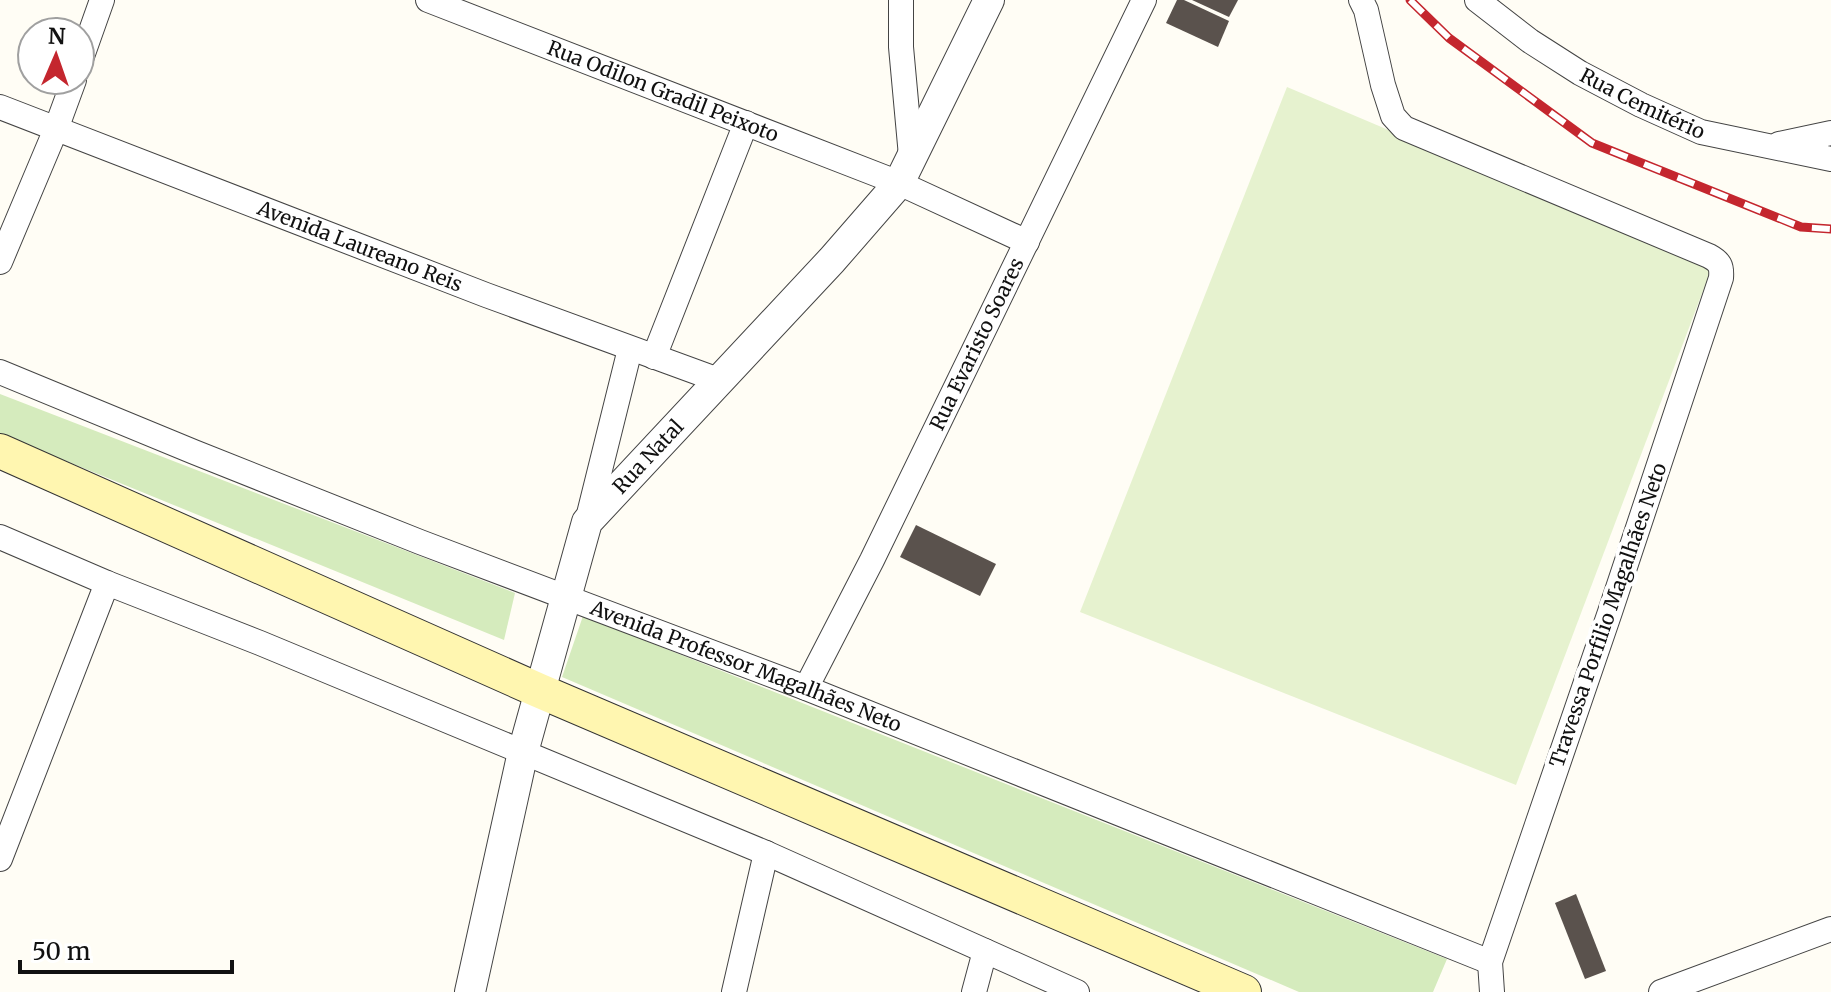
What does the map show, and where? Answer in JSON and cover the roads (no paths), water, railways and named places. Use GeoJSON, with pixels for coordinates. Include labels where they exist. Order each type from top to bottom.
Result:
{"type":"FeatureCollection","features":[{"type":"Feature","properties":{"kind":"main road"},"geometry":{"type":"LineString","coordinates":[[0,451],[540,691],[1243,992]]}},
{"type":"Feature","properties":{"kind":"street","name":"Rua Odilon Gradil Peixoto"},"geometry":{"type":"LineString","coordinates":[[428,0],[746,123],[905,169],[1027,242]]}},
{"type":"Feature","properties":{"kind":"street"},"geometry":{"type":"LineString","coordinates":[[901,0],[905,169]]}},
{"type":"Feature","properties":{"kind":"street","name":"Rua Natal"},"geometry":{"type":"LineString","coordinates":[[470,992],[523,752],[587,522],[832,260],[905,169],[989,0]]}},
{"type":"Feature","properties":{"kind":"street","name":"Rua Evaristo Soares"},"geometry":{"type":"LineString","coordinates":[[806,688],[872,560],[1144,0]]}},
{"type":"Feature","properties":{"kind":"street","name":"Travessa Porfilio Magalhães Neto"},"geometry":{"type":"LineString","coordinates":[[1361,0],[1393,116],[1404,128],[1709,256],[1722,266],[1721,278],[1625,568],[1490,962]]}},
{"type":"Feature","properties":{"kind":"street","name":"Rua Cemitério"},"geometry":{"type":"LineString","coordinates":[[1477,0],[1530,41],[1580,73],[1701,132],[1831,159]]}},
{"type":"Feature","properties":{"kind":"street"},"geometry":{"type":"LineString","coordinates":[[0,262],[68,96]]}},
{"type":"Feature","properties":{"kind":"street","name":"Avenida Laureano Reis"},"geometry":{"type":"LineString","coordinates":[[0,107],[630,349],[721,381]]}},
{"type":"Feature","properties":{"kind":"street"},"geometry":{"type":"LineString","coordinates":[[654,357],[746,123]]}},
{"type":"Feature","properties":{"kind":"street"},"geometry":{"type":"LineString","coordinates":[[1769,146],[1831,133]]}},
{"type":"Feature","properties":{"kind":"street"},"geometry":{"type":"LineString","coordinates":[[587,522],[630,349]]}},
{"type":"Feature","properties":{"kind":"street","name":"Avenida Professor Magalhães Neto"},"geometry":{"type":"LineString","coordinates":[[0,372],[391,531],[806,688],[1490,962]]}},
{"type":"Feature","properties":{"kind":"street"},"geometry":{"type":"LineString","coordinates":[[0,537],[766,853],[1077,992]]}},
{"type":"Feature","properties":{"kind":"street"},"geometry":{"type":"LineString","coordinates":[[0,859],[107,583]]}},
{"type":"Feature","properties":{"kind":"street"},"geometry":{"type":"LineString","coordinates":[[734,992],[766,853]]}},
{"type":"Feature","properties":{"kind":"street"},"geometry":{"type":"LineString","coordinates":[[1661,992],[1831,929]]}},
{"type":"Feature","properties":{"kind":"street"},"geometry":{"type":"LineString","coordinates":[[974,992],[985,951]]}},
{"type":"Feature","properties":{"kind":"street"},"geometry":{"type":"LineString","coordinates":[[1490,962],[1492,992]]}},
{"type":"Feature","properties":{"kind":"railway"},"geometry":{"type":"LineString","coordinates":[[1410,0],[1449,38],[1592,143],[1801,227],[1831,229]]}}]}
